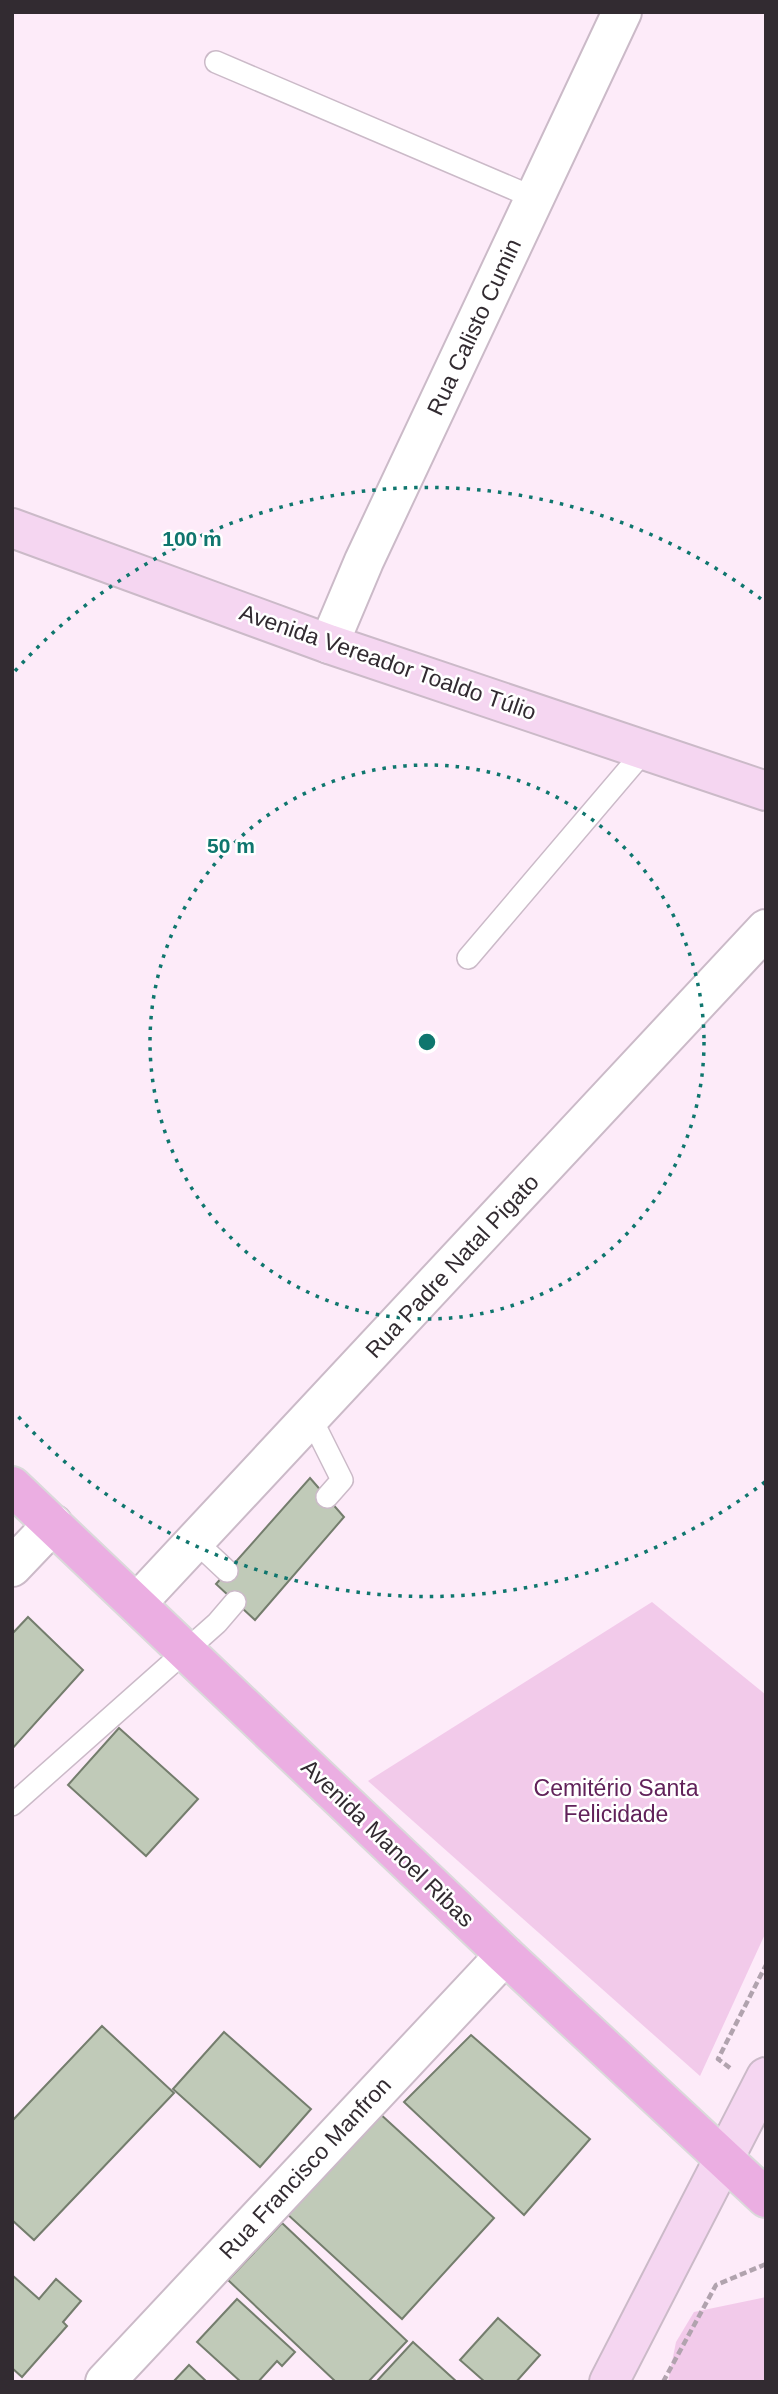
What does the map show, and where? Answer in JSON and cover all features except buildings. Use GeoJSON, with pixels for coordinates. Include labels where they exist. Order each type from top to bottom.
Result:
{"type":"FeatureCollection","features":[{"type":"Feature","properties":{"kind":"main road","name":"Avenida Vereador Toaldo Túlio"},"geometry":{"type":"LineString","coordinates":[[12,528],[329,644],[765,788]]}},
{"type":"Feature","properties":{"kind":"main road","name":"Avenida Manoel Ribas"},"geometry":{"type":"LineString","coordinates":[[12,1486],[766,2199]]}},
{"type":"Feature","properties":{"kind":"main road"},"geometry":{"type":"LineString","coordinates":[[610,2382],[762,2084]]}},
{"type":"Feature","properties":{"kind":"street","name":"Rua Calisto Cumin"},"geometry":{"type":"LineString","coordinates":[[329,644],[364,561],[622,12]]}},
{"type":"Feature","properties":{"kind":"street","name":"Rua Padre Natal Pigato"},"geometry":{"type":"LineString","coordinates":[[137,1603],[766,929]]}},
{"type":"Feature","properties":{"kind":"street"},"geometry":{"type":"LineString","coordinates":[[12,1567],[53,1524]]}},
{"type":"Feature","properties":{"kind":"street","name":"Rua Francisco Manfron"},"geometry":{"type":"LineString","coordinates":[[105,2382],[505,1955]]}},
{"type":"Feature","properties":{"kind":"lane"},"geometry":{"type":"LineString","coordinates":[[216,62],[535,198]]}},
{"type":"Feature","properties":{"kind":"lane"},"geometry":{"type":"LineString","coordinates":[[468,958],[645,750]]}},
{"type":"Feature","properties":{"kind":"lane"},"geometry":{"type":"LineString","coordinates":[[311,1418],[342,1480],[327,1497]]}},
{"type":"Feature","properties":{"kind":"lane"},"geometry":{"type":"LineString","coordinates":[[196,1542],[227,1571]]}},
{"type":"Feature","properties":{"kind":"lane"},"geometry":{"type":"LineString","coordinates":[[12,1805],[217,1623],[234,1602]]}},
{"type":"Feature","properties":{"kind":"path"},"geometry":{"type":"LineString","coordinates":[[762,2084],[718,2059],[766,1965]]}},
{"type":"Feature","properties":{"kind":"path"},"geometry":{"type":"LineString","coordinates":[[663,2382],[716,2285],[766,2264]]}},
{"type":"Feature","properties":{"kind":"green space","name":"Cemitério Santa Felicidade"},"geometry":{"type":"Polygon","coordinates":[[[652,1602],[766,1695],[766,1932],[700,2076],[368,1781],[652,1602]]]}},
{"type":"Feature","properties":{"kind":"green space"},"geometry":{"type":"Polygon","coordinates":[[[766,2297],[766,2382],[668,2382],[676,2342],[694,2312],[766,2297]]]}}]}
